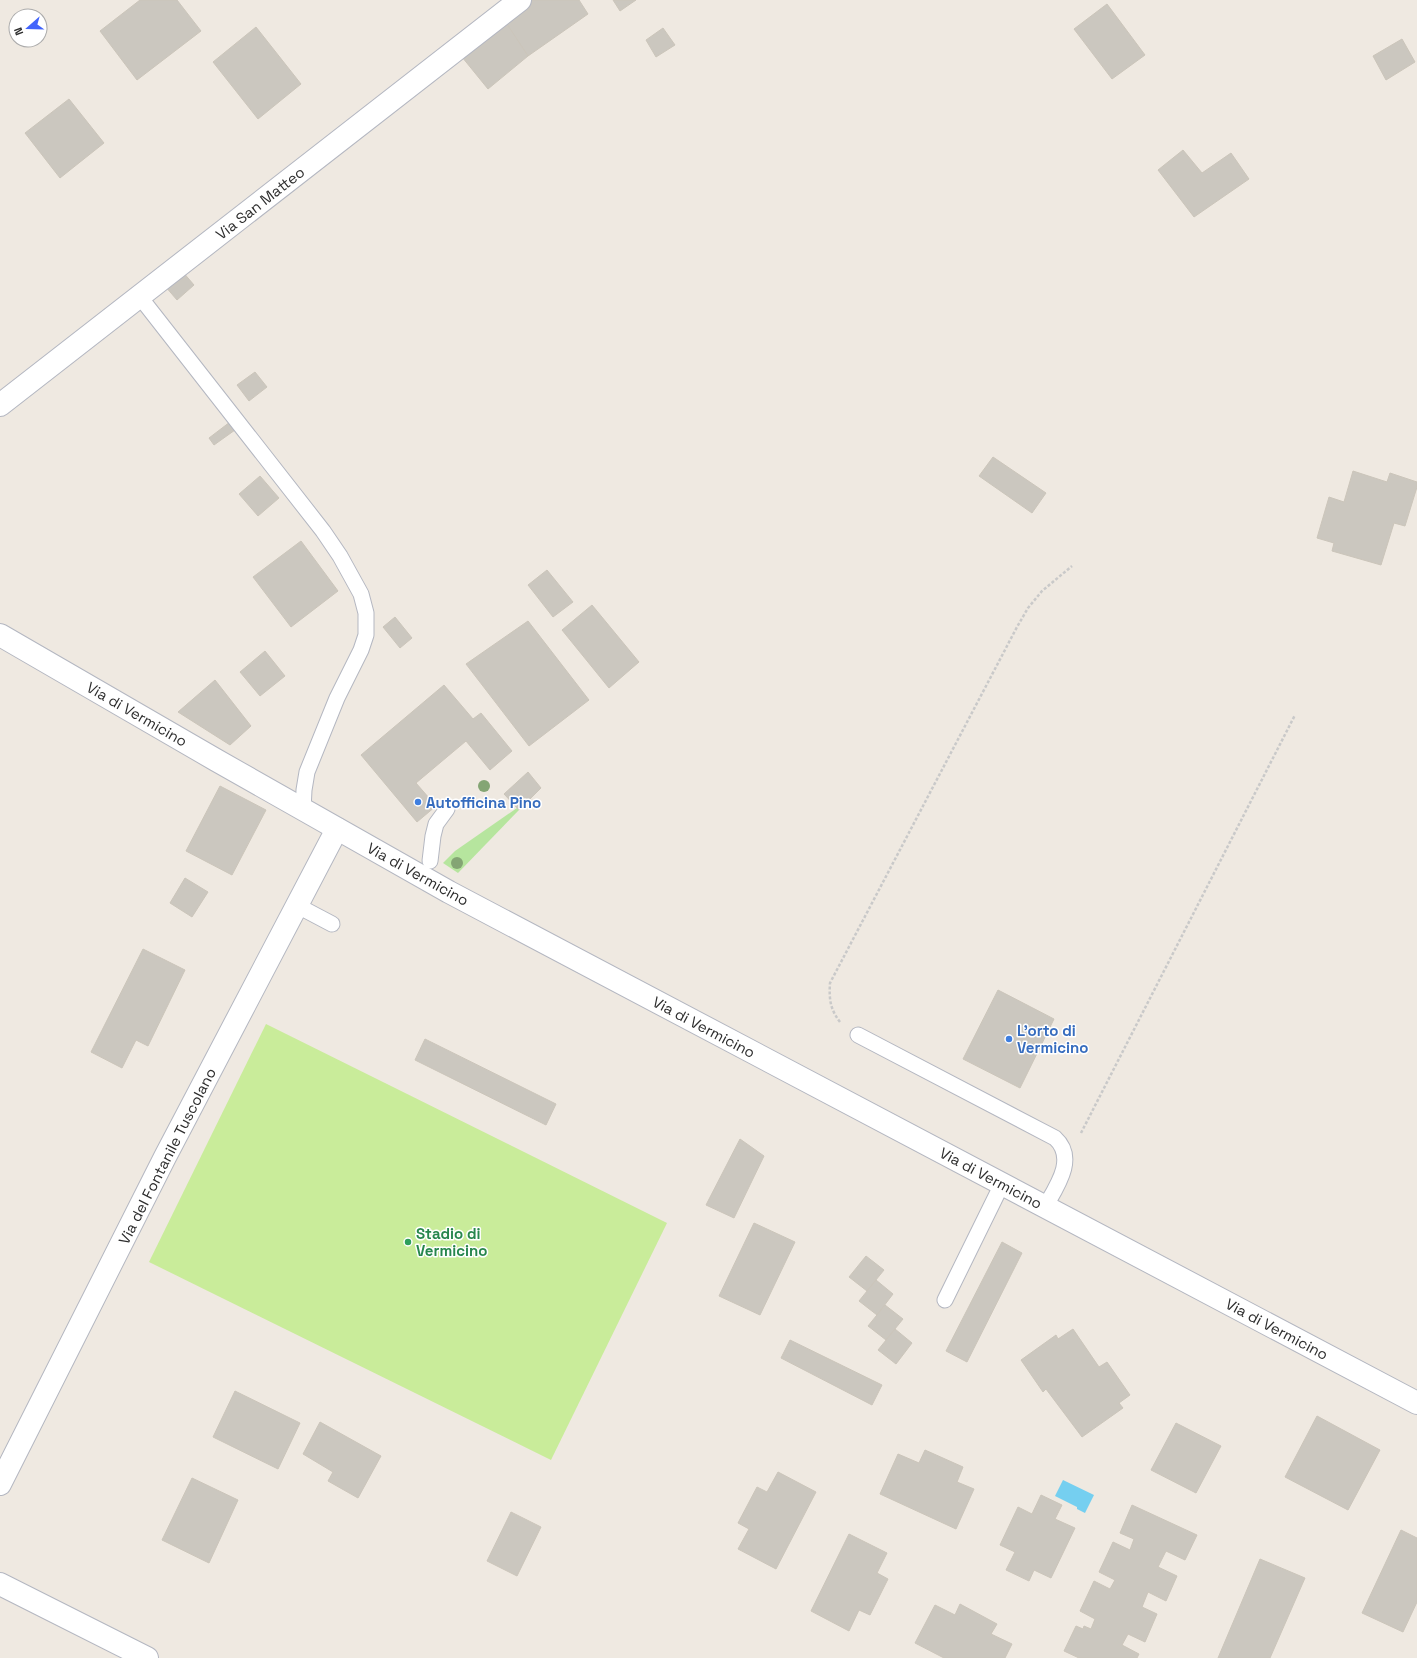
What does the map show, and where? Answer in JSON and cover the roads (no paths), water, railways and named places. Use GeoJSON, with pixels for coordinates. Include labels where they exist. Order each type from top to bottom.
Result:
{"type":"FeatureCollection","features":[{"type":"Feature","properties":{"kind":"main road","name":"Via San Matteo"},"geometry":{"type":"LineString","coordinates":[[0,405],[520,0]]}},
{"type":"Feature","properties":{"kind":"main road","name":"Via di Vermicino"},"geometry":{"type":"LineString","coordinates":[[0,635],[336,829],[558,950],[1417,1403]]}},
{"type":"Feature","properties":{"kind":"main road","name":"Via del Fontanile Tuscolano"},"geometry":{"type":"LineString","coordinates":[[0,1484],[162,1164],[336,829]]}},
{"type":"Feature","properties":{"kind":"main road"},"geometry":{"type":"LineString","coordinates":[[0,1584],[147,1658]]}},
{"type":"Feature","properties":{"kind":"lane"},"geometry":{"type":"LineString","coordinates":[[140,296],[323,531],[340,556],[361,594],[366,620],[366,635],[356,662],[337,698],[307,772],[303,810]]}},
{"type":"Feature","properties":{"kind":"lane"},"geometry":{"type":"LineString","coordinates":[[430,861],[436,824],[447,809]]}},
{"type":"Feature","properties":{"kind":"lane"},"geometry":{"type":"LineString","coordinates":[[296,905],[332,924]]}},
{"type":"Feature","properties":{"kind":"lane"},"geometry":{"type":"LineString","coordinates":[[858,1035],[1055,1138],[1063,1149],[1065,1164],[1060,1181],[1045,1207]]}},
{"type":"Feature","properties":{"kind":"lane"},"geometry":{"type":"LineString","coordinates":[[945,1300],[1002,1184]]}},
{"type":"Feature","properties":{"kind":"water"},"geometry":{"type":"Polygon","coordinates":[[[1063,1480],[1094,1495],[1085,1513],[1077,1509],[1077,1507],[1055,1496],[1063,1480]]]}},
{"type":"Feature","properties":{"kind":"place","name":"Autofficina Pino"},"geometry":{"type":"Point","coordinates":[418,802]}},
{"type":"Feature","properties":{"kind":"place","name":"L'orto di Vermicino"},"geometry":{"type":"Point","coordinates":[1009,1039]}},
{"type":"Feature","properties":{"kind":"place","name":"Stadio di Vermicino"},"geometry":{"type":"Point","coordinates":[408,1242]}}]}
